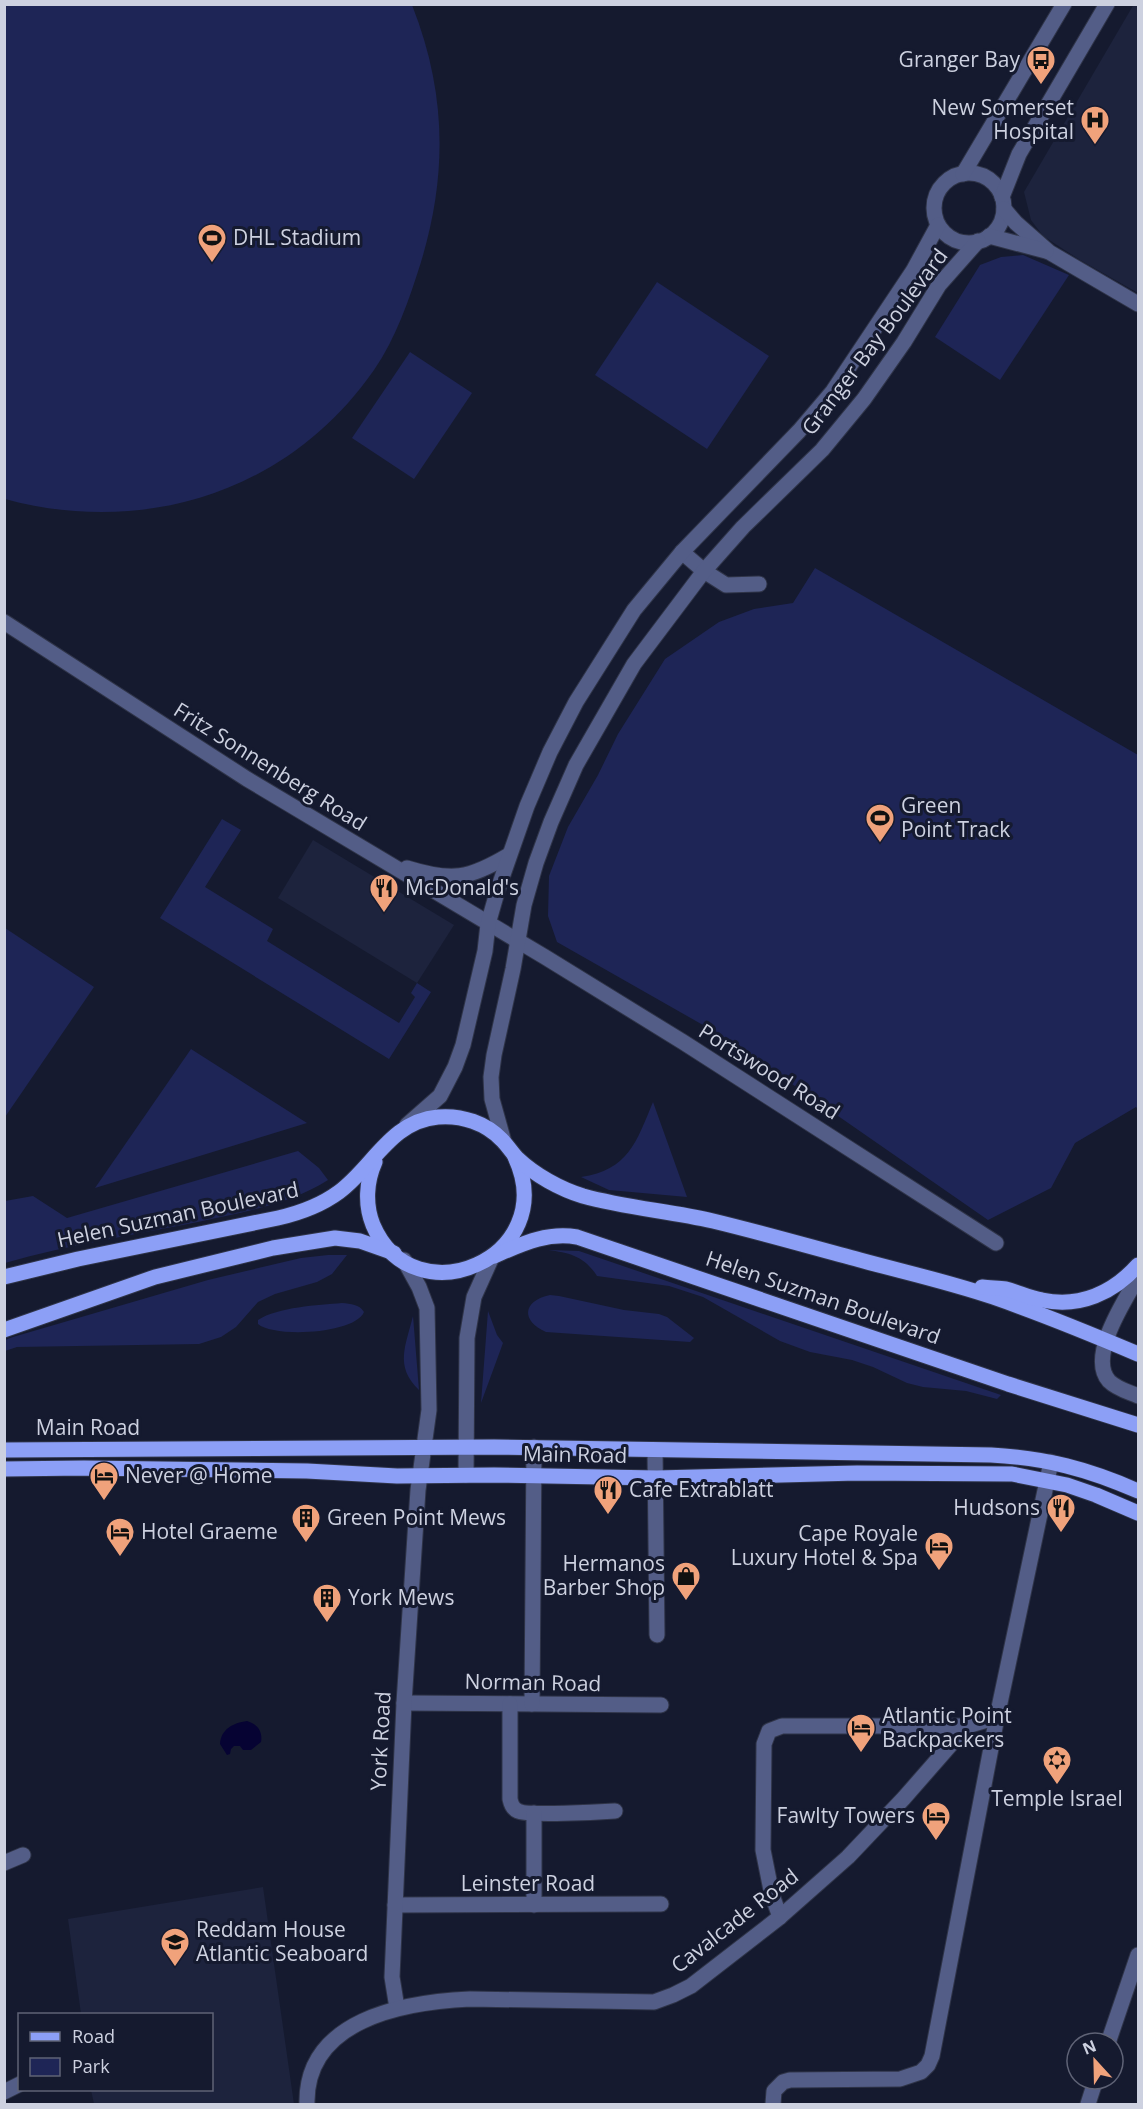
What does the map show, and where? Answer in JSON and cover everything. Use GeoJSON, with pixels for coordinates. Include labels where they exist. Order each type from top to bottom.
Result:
{"type":"FeatureCollection","features":[{"type":"Feature","properties":{"kind":"main road","name":"Helen Suzman Boulevard"},"geometry":{"type":"LineString","coordinates":[[4,1277],[78,1258],[270,1220],[303,1211],[338,1193],[367,1168],[388,1142],[404,1127],[432,1118],[458,1117],[483,1126],[508,1147],[522,1163],[554,1184],[586,1197],[711,1221],[950,1284],[1021,1307],[1138,1354]]}},
{"type":"Feature","properties":{"kind":"main road","name":"Helen Suzman Boulevard"},"geometry":{"type":"LineString","coordinates":[[493,1257],[515,1232],[523,1209],[522,1179],[508,1147]]}},
{"type":"Feature","properties":{"kind":"main road","name":"Helen Suzman Boulevard"},"geometry":{"type":"LineString","coordinates":[[379,1154],[369,1178],[368,1203],[376,1230],[399,1257]]}},
{"type":"Feature","properties":{"kind":"main road","name":"Helen Suzman Boulevard"},"geometry":{"type":"LineString","coordinates":[[4,1330],[155,1277],[273,1248],[335,1238],[360,1241],[425,1270],[451,1273],[471,1268],[525,1242],[545,1236],[565,1235],[711,1281],[1008,1384],[1138,1425]]}},
{"type":"Feature","properties":{"kind":"main road"},"geometry":{"type":"LineString","coordinates":[[950,1284],[1006,1289],[1044,1301],[1066,1302],[1104,1294],[1138,1265]]}},
{"type":"Feature","properties":{"kind":"main road","name":"Main Road"},"geometry":{"type":"LineString","coordinates":[[4,1450],[534,1447],[991,1455],[1051,1462],[1104,1476],[1138,1491]]}},
{"type":"Feature","properties":{"kind":"main road"},"geometry":{"type":"LineString","coordinates":[[857,1454],[857,1473]]}},
{"type":"Feature","properties":{"kind":"main road","name":"Main Road"},"geometry":{"type":"LineString","coordinates":[[4,1469],[307,1470],[397,1476],[534,1475],[657,1478],[857,1473],[1012,1474],[1047,1480],[1096,1495],[1138,1514]]}},
{"type":"Feature","properties":{"kind":"street"},"geometry":{"type":"LineString","coordinates":[[963,174],[1064,4]]}},
{"type":"Feature","properties":{"kind":"street"},"geometry":{"type":"LineString","coordinates":[[984,239],[999,225],[1003,203],[1019,154],[1107,4]]}},
{"type":"Feature","properties":{"kind":"street"},"geometry":{"type":"LineString","coordinates":[[1049,252],[984,239],[968,243],[947,236],[938,225],[934,206],[937,193],[945,182],[963,174],[975,174],[988,179],[995,185],[1003,203],[1049,252],[1138,304]]}},
{"type":"Feature","properties":{"kind":"street","name":"Granger Bay Boulevard"},"geometry":{"type":"LineString","coordinates":[[404,1127],[434,1102],[445,1088],[455,1067],[463,1045],[485,951],[488,924],[509,855],[550,753],[576,702],[634,610],[682,552],[799,432],[833,391],[913,271],[938,225]]}},
{"type":"Feature","properties":{"kind":"street","name":"Granger Bay Boulevard"},"geometry":{"type":"LineString","coordinates":[[508,1147],[494,1108],[491,1077],[524,905],[551,822],[576,765],[634,664],[704,571],[744,527],[822,450],[864,399],[891,361],[939,285],[984,239]]}},
{"type":"Feature","properties":{"kind":"street"},"geometry":{"type":"LineString","coordinates":[[682,552],[704,571],[726,585],[759,584]]}},
{"type":"Feature","properties":{"kind":"street","name":"Fritz Sonnenberg Road"},"geometry":{"type":"LineString","coordinates":[[4,621],[237,774],[517,941]]}},
{"type":"Feature","properties":{"kind":"street"},"geometry":{"type":"LineString","coordinates":[[384,861],[431,876],[458,878],[479,872],[509,855]]}},
{"type":"Feature","properties":{"kind":"street","name":"Portswood Road"},"geometry":{"type":"LineString","coordinates":[[517,941],[752,1086],[996,1243]]}},
{"type":"Feature","properties":{"kind":"street"},"geometry":{"type":"LineString","coordinates":[[399,1257],[419,1287],[427,1308],[429,1410],[420,1476]]}},
{"type":"Feature","properties":{"kind":"street"},"geometry":{"type":"LineString","coordinates":[[466,1475],[466,1361],[470,1316],[474,1298],[493,1257]]}},
{"type":"Feature","properties":{"kind":"street"},"geometry":{"type":"LineString","coordinates":[[1138,1277],[1113,1320],[1106,1340],[1103,1367],[1105,1375],[1115,1386],[1138,1396]]}},
{"type":"Feature","properties":{"kind":"street"},"geometry":{"type":"LineString","coordinates":[[532,1704],[534,1447]]}},
{"type":"Feature","properties":{"kind":"street"},"geometry":{"type":"LineString","coordinates":[[656,1449],[657,1635]]}},
{"type":"Feature","properties":{"kind":"street"},"geometry":{"type":"LineString","coordinates":[[773,2104],[774,2091],[783,2082],[790,2080],[900,2079],[921,2072],[932,2056],[997,1717],[1051,1462]]}},
{"type":"Feature","properties":{"kind":"street","name":"York Road"},"geometry":{"type":"LineString","coordinates":[[397,2008],[392,1977],[395,1905],[404,1703],[420,1476]]}},
{"type":"Feature","properties":{"kind":"street","name":"Norman Road"},"geometry":{"type":"LineString","coordinates":[[404,1703],[661,1706]]}},
{"type":"Feature","properties":{"kind":"street"},"geometry":{"type":"LineString","coordinates":[[510,1704],[510,1799],[515,1809],[520,1812],[534,1813],[615,1811]]}},
{"type":"Feature","properties":{"kind":"street"},"geometry":{"type":"LineString","coordinates":[[780,1917],[772,1895],[763,1850],[764,1744],[769,1731],[782,1726],[967,1726],[997,1717]]}},
{"type":"Feature","properties":{"kind":"street","name":"Cavalcade Road"},"geometry":{"type":"LineString","coordinates":[[307,2104],[310,2076],[314,2062],[322,2050],[348,2029],[397,2008],[442,2000],[470,1999],[654,2002],[691,1986],[780,1917],[848,1857],[967,1726]]}},
{"type":"Feature","properties":{"kind":"street"},"geometry":{"type":"LineString","coordinates":[[534,1813],[534,1905]]}},
{"type":"Feature","properties":{"kind":"street"},"geometry":{"type":"LineString","coordinates":[[4,1863],[23,1855]]}},
{"type":"Feature","properties":{"kind":"street","name":"Leinster Road"},"geometry":{"type":"LineString","coordinates":[[395,1905],[661,1904]]}},
{"type":"Feature","properties":{"kind":"street"},"geometry":{"type":"LineString","coordinates":[[1112,2031],[1138,1955]]}},
{"type":"Feature","properties":{"kind":"street"},"geometry":{"type":"LineString","coordinates":[[4,2092],[18,2085]]}},
{"type":"Feature","properties":{"kind":"shaded area","name":"New Somerset Hospital"},"geometry":{"type":"Polygon","coordinates":[[[1134,4],[1138,5],[1138,293],[1043,236],[1031,220],[1024,192],[1134,4]]]}},
{"type":"Feature","properties":{"kind":"shaded area"},"geometry":{"type":"Polygon","coordinates":[[[313,840],[454,925],[417,983],[278,898],[313,840]]]}},
{"type":"Feature","properties":{"kind":"shaded area"},"geometry":{"type":"Polygon","coordinates":[[[247,1721],[258,1728],[261,1742],[251,1750],[243,1750],[240,1746],[234,1746],[227,1755],[220,1744],[223,1734],[233,1725],[247,1721]]]}},
{"type":"Feature","properties":{"kind":"shaded area","name":"Reddam House Atlantic Seaboard"},"geometry":{"type":"Polygon","coordinates":[[[263,1887],[294,2104],[94,2104],[91,2091],[213,2091],[213,2013],[81,2013],[68,1919],[263,1887]]]}},
{"type":"Feature","properties":{"kind":"green space","name":"DHL Stadium"},"geometry":{"type":"Polygon","coordinates":[[[4,5],[412,5],[432,69],[439,132],[436,196],[421,262],[395,332],[374,370],[339,412],[300,447],[257,474],[210,494],[161,507],[110,512],[58,509],[5,499],[4,5]]]}},
{"type":"Feature","properties":{"kind":"green space"},"geometry":{"type":"Polygon","coordinates":[[[1023,255],[1069,275],[1000,380],[935,337],[980,265],[1001,257],[1023,255]]]}},
{"type":"Feature","properties":{"kind":"green space"},"geometry":{"type":"Polygon","coordinates":[[[657,282],[769,356],[707,449],[595,375],[657,282]]]}},
{"type":"Feature","properties":{"kind":"green space"},"geometry":{"type":"Polygon","coordinates":[[[410,352],[472,393],[414,479],[352,438],[410,352]]]}},
{"type":"Feature","properties":{"kind":"green space","name":"Green Point Track"},"geometry":{"type":"Polygon","coordinates":[[[815,568],[1138,755],[1138,1109],[1136,1107],[1075,1143],[1051,1188],[988,1220],[710,1029],[557,942],[548,916],[549,876],[568,827],[618,734],[665,659],[719,622],[754,609],[793,603],[815,568]]]}},
{"type":"Feature","properties":{"kind":"green space"},"geometry":{"type":"Polygon","coordinates":[[[222,819],[241,830],[205,887],[273,929],[267,941],[399,1023],[415,997],[411,993],[417,983],[431,992],[389,1059],[160,918],[222,819]]]}},
{"type":"Feature","properties":{"kind":"green space"},"geometry":{"type":"Polygon","coordinates":[[[5,928],[94,987],[5,1117],[5,928]]]}},
{"type":"Feature","properties":{"kind":"green space"},"geometry":{"type":"Polygon","coordinates":[[[191,1049],[307,1123],[95,1188],[191,1049]]]}},
{"type":"Feature","properties":{"kind":"green space"},"geometry":{"type":"Polygon","coordinates":[[[653,1102],[687,1197],[609,1190],[581,1177],[610,1168],[620,1161],[635,1142],[653,1102]]]}},
{"type":"Feature","properties":{"kind":"green space"},"geometry":{"type":"Polygon","coordinates":[[[298,1151],[319,1168],[328,1180],[298,1196],[249,1211],[5,1263],[5,1201],[33,1196],[67,1218],[298,1151]]]}},
{"type":"Feature","properties":{"kind":"green space"},"geometry":{"type":"Polygon","coordinates":[[[548,1250],[579,1251],[1001,1395],[997,1399],[966,1391],[923,1387],[907,1383],[852,1360],[810,1352],[780,1341],[703,1297],[669,1286],[597,1276],[582,1260],[548,1250]]]}},
{"type":"Feature","properties":{"kind":"green space"},"geometry":{"type":"Polygon","coordinates":[[[347,1255],[332,1274],[317,1282],[275,1294],[258,1302],[236,1327],[221,1337],[199,1344],[17,1347],[5,1351],[5,1340],[13,1337],[208,1280],[301,1258],[347,1255]]]}},
{"type":"Feature","properties":{"kind":"green space"},"geometry":{"type":"Polygon","coordinates":[[[550,1295],[624,1310],[659,1314],[667,1317],[694,1338],[690,1342],[546,1332],[532,1322],[528,1312],[534,1302],[550,1295]]]}},
{"type":"Feature","properties":{"kind":"green space"},"geometry":{"type":"Polygon","coordinates":[[[342,1303],[357,1306],[364,1312],[358,1319],[346,1325],[314,1332],[280,1331],[258,1324],[258,1320],[276,1312],[298,1307],[342,1303]]]}},
{"type":"Feature","properties":{"kind":"green space"},"geometry":{"type":"Polygon","coordinates":[[[488,1311],[497,1335],[503,1343],[481,1403],[488,1311]]]}},
{"type":"Feature","properties":{"kind":"green space"},"geometry":{"type":"Polygon","coordinates":[[[413,1316],[419,1390],[411,1381],[404,1364],[405,1346],[413,1316]]]}},
{"type":"Feature","properties":{"kind":"place","name":"Granger Bay"},"geometry":{"type":"Point","coordinates":[1041,86]}},
{"type":"Feature","properties":{"kind":"place","name":"New Somerset Hospital"},"geometry":{"type":"Point","coordinates":[1095,146]}},
{"type":"Feature","properties":{"kind":"place","name":"DHL Stadium"},"geometry":{"type":"Point","coordinates":[212,264]}},
{"type":"Feature","properties":{"kind":"place","name":"Green Point Track"},"geometry":{"type":"Point","coordinates":[880,844]}},
{"type":"Feature","properties":{"kind":"place","name":"McDonald's"},"geometry":{"type":"Point","coordinates":[384,914]}},
{"type":"Feature","properties":{"kind":"place","name":"Never @ Home"},"geometry":{"type":"Point","coordinates":[104,1502]}},
{"type":"Feature","properties":{"kind":"place","name":"Cafe Extrablatt"},"geometry":{"type":"Point","coordinates":[608,1516]}},
{"type":"Feature","properties":{"kind":"place","name":"Hudsons"},"geometry":{"type":"Point","coordinates":[1061,1534]}},
{"type":"Feature","properties":{"kind":"place","name":"Green Point Mews"},"geometry":{"type":"Point","coordinates":[306,1544]}},
{"type":"Feature","properties":{"kind":"place","name":"Hotel Graeme"},"geometry":{"type":"Point","coordinates":[120,1558]}},
{"type":"Feature","properties":{"kind":"place","name":"Cape Royale Luxury Hotel & Spa"},"geometry":{"type":"Point","coordinates":[939,1572]}},
{"type":"Feature","properties":{"kind":"place","name":"Hermanos Barber Shop"},"geometry":{"type":"Point","coordinates":[686,1602]}},
{"type":"Feature","properties":{"kind":"place","name":"York Mews"},"geometry":{"type":"Point","coordinates":[327,1624]}},
{"type":"Feature","properties":{"kind":"place","name":"Atlantic Point Backpackers"},"geometry":{"type":"Point","coordinates":[861,1754]}},
{"type":"Feature","properties":{"kind":"place","name":"Temple Israel"},"geometry":{"type":"Point","coordinates":[1057,1786]}},
{"type":"Feature","properties":{"kind":"place","name":"Fawlty Towers"},"geometry":{"type":"Point","coordinates":[936,1842]}},
{"type":"Feature","properties":{"kind":"place","name":"Reddam House Atlantic Seaboard"},"geometry":{"type":"Point","coordinates":[175,1968]}}]}
